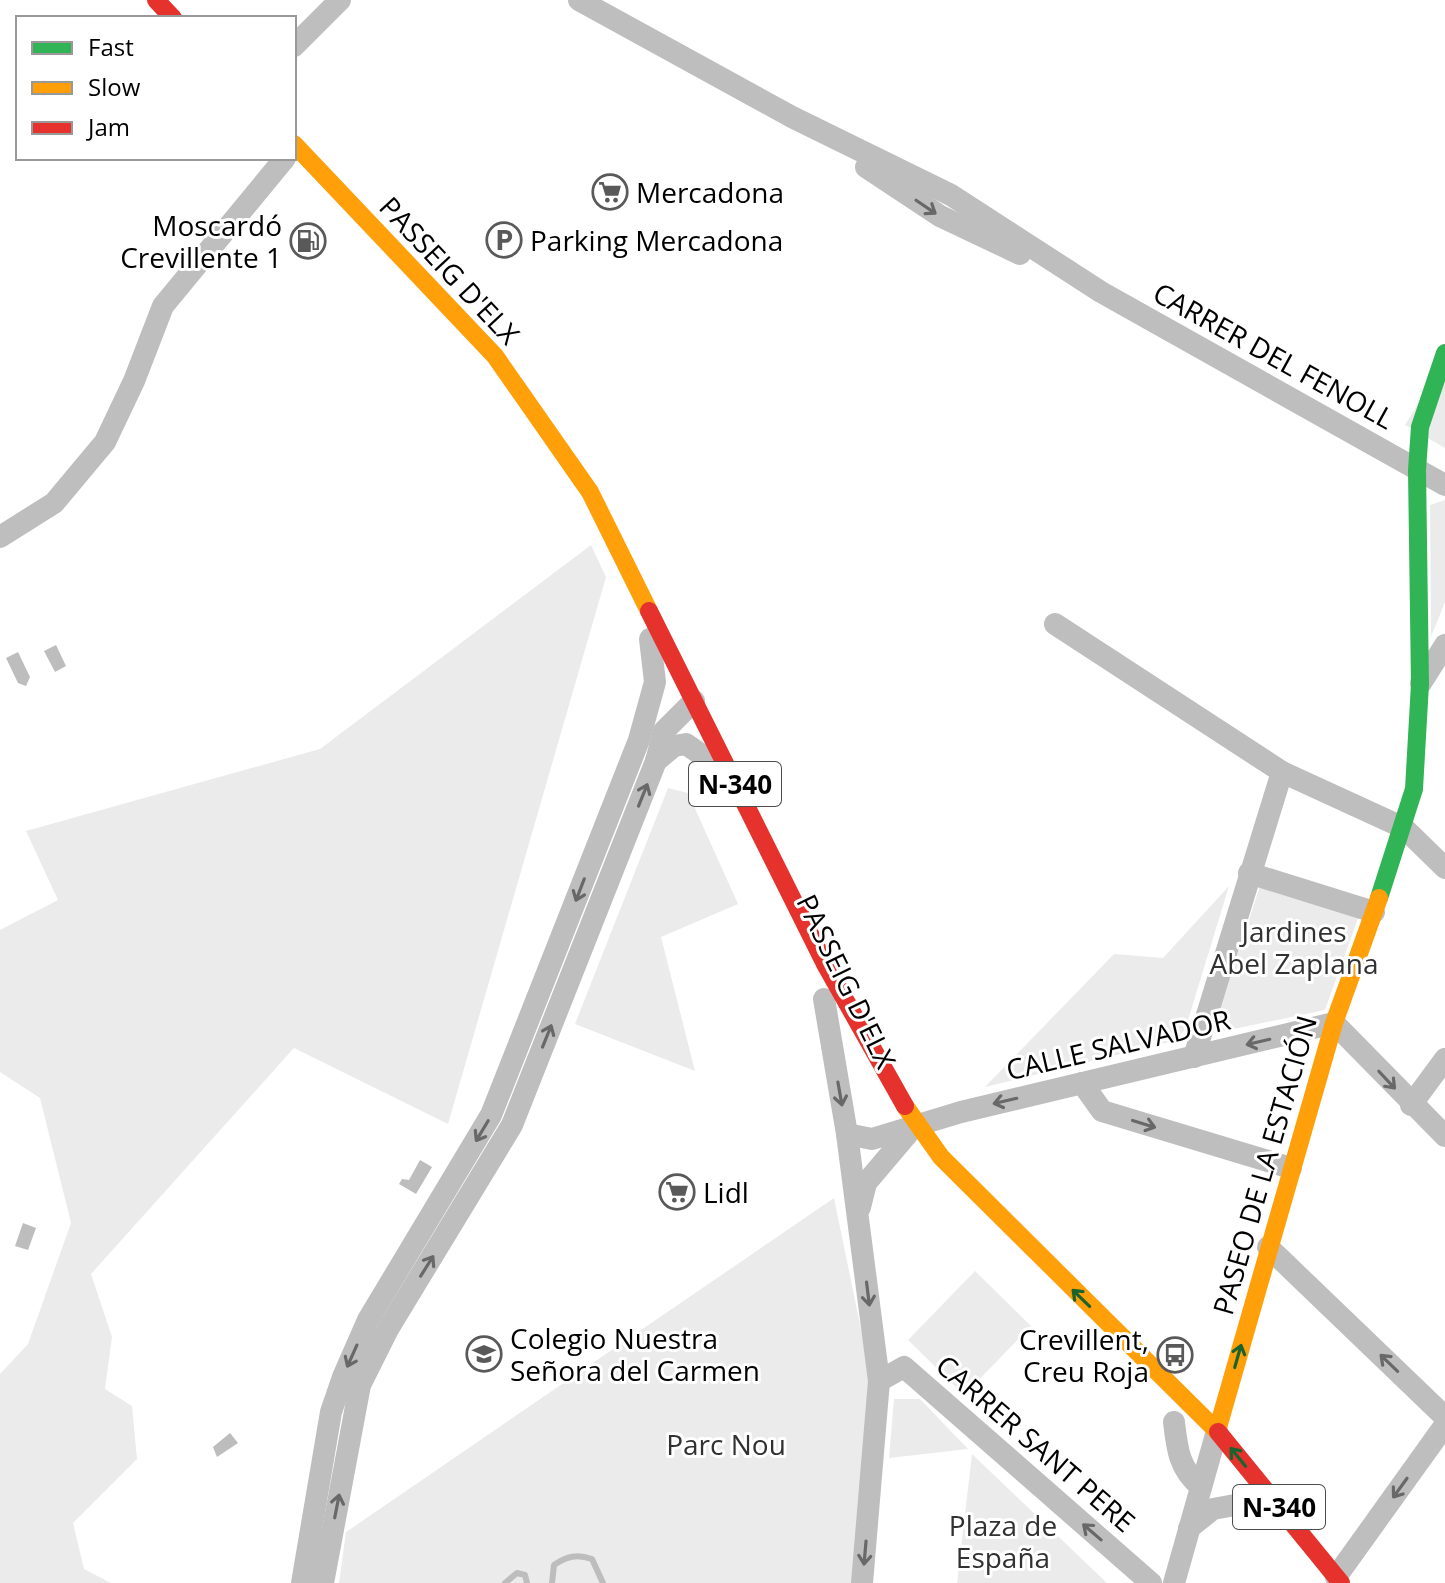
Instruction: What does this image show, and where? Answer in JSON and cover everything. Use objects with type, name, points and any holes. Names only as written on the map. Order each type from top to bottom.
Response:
[{"type":"main road","points":[[156,0],[171,16]]},
{"type":"main road","name":"PASSEIG D'ELX","points":[[296,153],[495,356],[590,492],[687,704],[709,760],[851,1055]]},
{"type":"main road","name":"PASEO DE LA ESTACIÓN","points":[[1217,1431],[1334,1023],[1404,828],[1414,789],[1420,684],[1417,470],[1420,427],[1445,353]]},
{"type":"main road","name":"PASSEIG D'ELX","points":[[556,442],[650,638],[900,1100],[964,1183],[1217,1431]]},
{"type":"main road","name":"N-340","points":[[1169,1416],[1250,1508]]},
{"type":"main road","name":"N-340","points":[[1217,1431],[1338,1580]]},
{"type":"street","points":[[296,44],[340,0]]},
{"type":"street","name":"CARRER DEL FENOLL","points":[[579,0],[792,117],[940,216],[1101,292],[1445,485]]},
{"type":"street","points":[[0,537],[54,503],[105,442],[134,381],[163,306],[283,160]]},
{"type":"street","points":[[1055,624],[1282,772],[1404,828],[1445,868]]},
{"type":"street","points":[[302,1583],[331,1412],[343,1377],[368,1320],[491,1115],[639,740],[655,682],[650,638]]},
{"type":"street","points":[[1420,684],[1445,645]]},
{"type":"street","points":[[639,740],[657,716],[687,704]]},
{"type":"street","points":[[323,1583],[360,1385],[388,1329],[512,1125],[656,761],[664,731],[687,704]]},
{"type":"street","points":[[656,761],[674,746],[686,744],[709,760]]},
{"type":"street","points":[[1194,1057],[1282,772]]},
{"type":"street","points":[[1249,873],[1374,912]]},
{"type":"street","points":[[824,999],[847,1134],[879,1381],[862,1583]]},
{"type":"street","points":[[1334,1023],[1411,1105],[1445,1136]]},
{"type":"street","name":"CALLE SALVADOR","points":[[917,1123],[1334,1023]]},
{"type":"street","points":[[1411,1105],[1445,1059]]},
{"type":"street","points":[[1082,1083],[1102,1111],[1291,1168]]},
{"type":"street","points":[[858,1217],[866,1183],[899,1138],[917,1123]]},
{"type":"street","points":[[847,1134],[872,1139],[899,1138]]},
{"type":"street","points":[[1268,1247],[1445,1417]]},
{"type":"street","name":"CARRER SANT PERE","points":[[879,1381],[904,1367],[1151,1583]]},
{"type":"street","points":[[1169,1416],[1178,1455],[1188,1477],[1201,1487]]},
{"type":"street","points":[[1338,1580],[1445,1425]]},
{"type":"street","points":[[1174,1583],[1217,1431]]},
{"type":"street","points":[[1188,1529],[1213,1509],[1250,1508]]},
{"type":"green space","points":[[1445,361],[1445,448],[1405,425]]},
{"type":"green space","points":[[1445,500],[1445,602],[1431,637],[1430,505]]},
{"type":"green space","points":[[591,545],[606,577],[448,1124],[294,1048],[91,1274],[112,1337],[105,1389],[132,1406],[137,1459],[73,1523],[84,1569],[111,1583],[0,1583],[0,1374],[28,1344],[71,1223],[40,1098],[0,1072],[0,930],[58,900],[26,831],[320,749]]},
{"type":"green space","points":[[668,788],[688,793],[738,904],[661,937],[695,1071],[575,1024]]},
{"type":"green space","name":"Jardines Abel Zaplana","points":[[1261,883],[1360,913],[1325,1010],[1224,1031],[1216,1020]]},
{"type":"green space","points":[[1229,886],[1185,1030],[1173,1041],[985,1087],[1114,954],[1163,958]]},
{"type":"green space","name":"Parc Nou","points":[[834,1198],[871,1378],[856,1583],[339,1583],[346,1532]]},
{"type":"green space","points":[[975,1271],[1031,1326],[964,1395],[908,1340]]},
{"type":"green space","points":[[894,1399],[920,1399],[968,1449],[889,1458]]},
{"type":"green space","name":"Plaza de España","points":[[972,1454],[1107,1583],[957,1583]]},
{"type":"shaded area","points":[[56,645],[66,666],[55,672],[44,651]]},
{"type":"shaded area","points":[[18,652],[30,677],[26,686],[18,683],[6,658]]},
{"type":"shaded area","points":[[420,1160],[432,1167],[416,1194],[399,1184],[402,1179],[409,1180]]},
{"type":"shaded area","points":[[23,1223],[36,1228],[28,1250],[15,1246]]},
{"type":"shaded area","points":[[230,1433],[238,1443],[217,1457],[213,1447]]},
{"type":"waterway","points":[[552,1583],[554,1565],[577,1556],[592,1559],[603,1583]]},
{"type":"waterway","points":[[505,1583],[517,1573],[525,1575],[527,1583]]},
{"type":"traffic: fast","points":[[1379,898],[1414,789],[1420,684],[1417,470],[1420,427],[1445,353]]},
{"type":"traffic: slow","points":[[296,146],[495,356],[590,492],[649,611]]},
{"type":"traffic: slow","points":[[1217,1431],[1334,1023],[1379,898]]},
{"type":"traffic: slow","points":[[905,1106],[941,1157],[1218,1432]]},
{"type":"traffic: jam","points":[[156,0],[171,16]]},
{"type":"traffic: jam","points":[[649,611],[825,964],[905,1106]]},
{"type":"traffic: jam","points":[[1218,1432],[1341,1583]]},
{"type":"place","name":"Mercadona","points":[[610,192]]},
{"type":"place","name":"Parking Mercadona","points":[[504,240]]},
{"type":"place","name":"Moscardó Crevillente 1","points":[[308,241]]},
{"type":"place","name":"Lidl","points":[[677,1192]]},
{"type":"place","name":"Colegio Nuestra Señora del Carmen","points":[[484,1354]]},
{"type":"place","name":"Crevillent, Creu Roja","points":[[1175,1355]]}]
